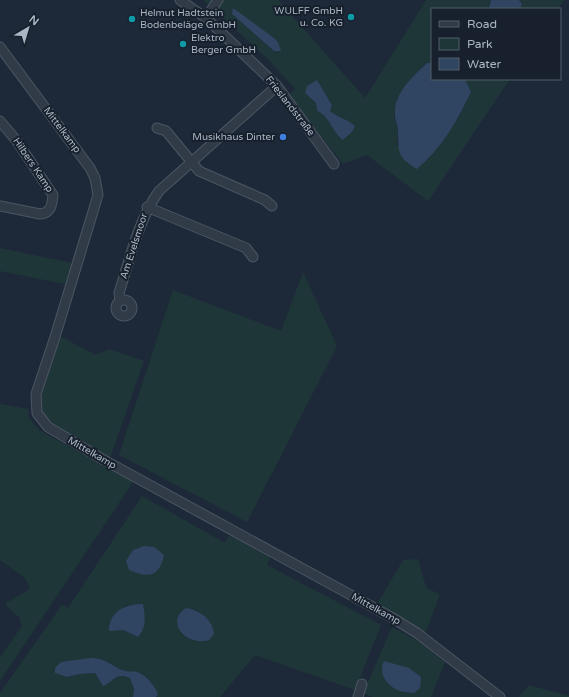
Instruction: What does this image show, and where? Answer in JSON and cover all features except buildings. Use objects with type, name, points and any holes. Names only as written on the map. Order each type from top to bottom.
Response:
[{"type":"street","name":"Frieslandstraße","points":[[180,0],[206,18],[276,86],[334,164]]},
{"type":"street","points":[[206,18],[218,0]]},
{"type":"street","name":"Mittelkamp","points":[[0,46],[90,168],[97,187],[98,195],[36,394],[37,412],[48,427],[104,460],[417,633],[500,697]]},
{"type":"street","name":"Am Evelsmoor","points":[[120,300],[119,293],[147,207],[159,191],[276,86]]},
{"type":"street","name":"Hilbers Kamp","points":[[0,121],[16,140],[53,195],[51,207],[44,214],[0,206]]},
{"type":"street","points":[[157,128],[166,131],[199,171],[265,200],[272,206]]},
{"type":"street","points":[[147,207],[246,248],[253,258]]},
{"type":"street","points":[[358,697],[362,684]]},
{"type":"green space","points":[[203,0],[278,0],[365,98],[426,0],[491,0],[489,8],[431,8],[431,63],[426,63],[397,99],[394,116],[398,131],[397,145],[427,160],[459,117],[471,92],[465,80],[509,80],[428,201],[367,155],[343,164],[289,95],[295,89],[269,60]],"holes":[[[232,14],[274,38],[274,51]],[[317,81],[332,104],[330,111],[355,126],[352,132],[343,140],[339,137],[325,116],[317,111],[316,103],[305,93]]]},
{"type":"green space","points":[[519,0],[564,0],[559,8],[520,8],[522,4]]},
{"type":"green space","points":[[0,248],[72,263],[65,284],[0,271]]},
{"type":"green space","points":[[303,272],[337,346],[247,522],[119,455],[173,290],[281,331]]},
{"type":"green space","points":[[60,336],[95,355],[109,349],[144,361],[110,458],[51,425],[41,413],[38,395]]},
{"type":"green space","points":[[0,404],[28,409],[29,418],[39,430],[133,482],[0,681],[0,657],[22,626],[19,617],[7,607],[6,603],[30,589],[25,578],[0,560]]},
{"type":"green space","points":[[142,496],[225,543],[229,535],[270,557],[267,565],[381,625],[355,690],[255,655],[220,697],[156,697],[158,694],[151,681],[145,676],[138,673],[121,670],[103,660],[90,658],[67,677],[95,673],[99,680],[107,684],[118,676],[123,675],[130,677],[134,689],[133,697],[0,697],[0,693],[62,605],[68,608]],"holes":[[[127,605],[137,637],[123,630],[123,608]],[[186,608],[198,611],[195,641],[185,636],[177,623],[178,619]]]},
{"type":"green space","points":[[418,559],[426,587],[440,595],[425,634],[377,604],[403,560]]},
{"type":"green space","points":[[392,627],[420,642],[445,662],[431,697],[373,697],[363,693]]},
{"type":"green space","points":[[529,685],[569,696],[569,697],[519,697]]},
{"type":"water","points":[[491,0],[519,0],[522,4],[520,8],[489,8]]},
{"type":"water","points":[[233,8],[274,38],[278,42],[281,51],[274,51],[232,14]]},
{"type":"water","points":[[427,63],[431,63],[431,80],[465,80],[471,92],[448,134],[434,152],[417,169],[405,161],[400,153],[398,144],[398,129],[395,118],[395,108],[400,93],[415,74]]},
{"type":"water","points":[[317,80],[332,105],[330,111],[355,126],[352,132],[343,140],[336,133],[325,116],[317,111],[316,103],[305,93],[307,86]]},
{"type":"water","points":[[144,546],[154,547],[164,555],[162,563],[156,572],[147,575],[129,570],[126,561],[133,550]]},
{"type":"water","points":[[143,604],[145,617],[144,625],[138,637],[123,630],[109,631],[112,618],[120,610],[131,605]]},
{"type":"water","points":[[186,608],[201,613],[211,624],[214,634],[209,640],[193,640],[186,637],[181,632],[177,620]]},
{"type":"water","points":[[90,658],[103,660],[124,671],[141,673],[150,681],[158,694],[156,697],[133,697],[134,689],[130,678],[125,676],[118,676],[103,686],[95,673],[67,677],[55,673],[55,668],[61,662]]},
{"type":"water","points":[[384,661],[409,668],[421,677],[420,688],[414,693],[399,691],[389,685],[383,674],[382,665]]},
{"type":"place","name":"WULFF GmbH u. Co. KG","points":[[351,17]]},
{"type":"place","name":"Helmut Hadtstein Bodenbeläge GmbH","points":[[132,19]]},
{"type":"place","name":"Elektro Berger GmbH","points":[[183,44]]},
{"type":"place","name":"Musikhaus Dinter","points":[[283,137]]}]
